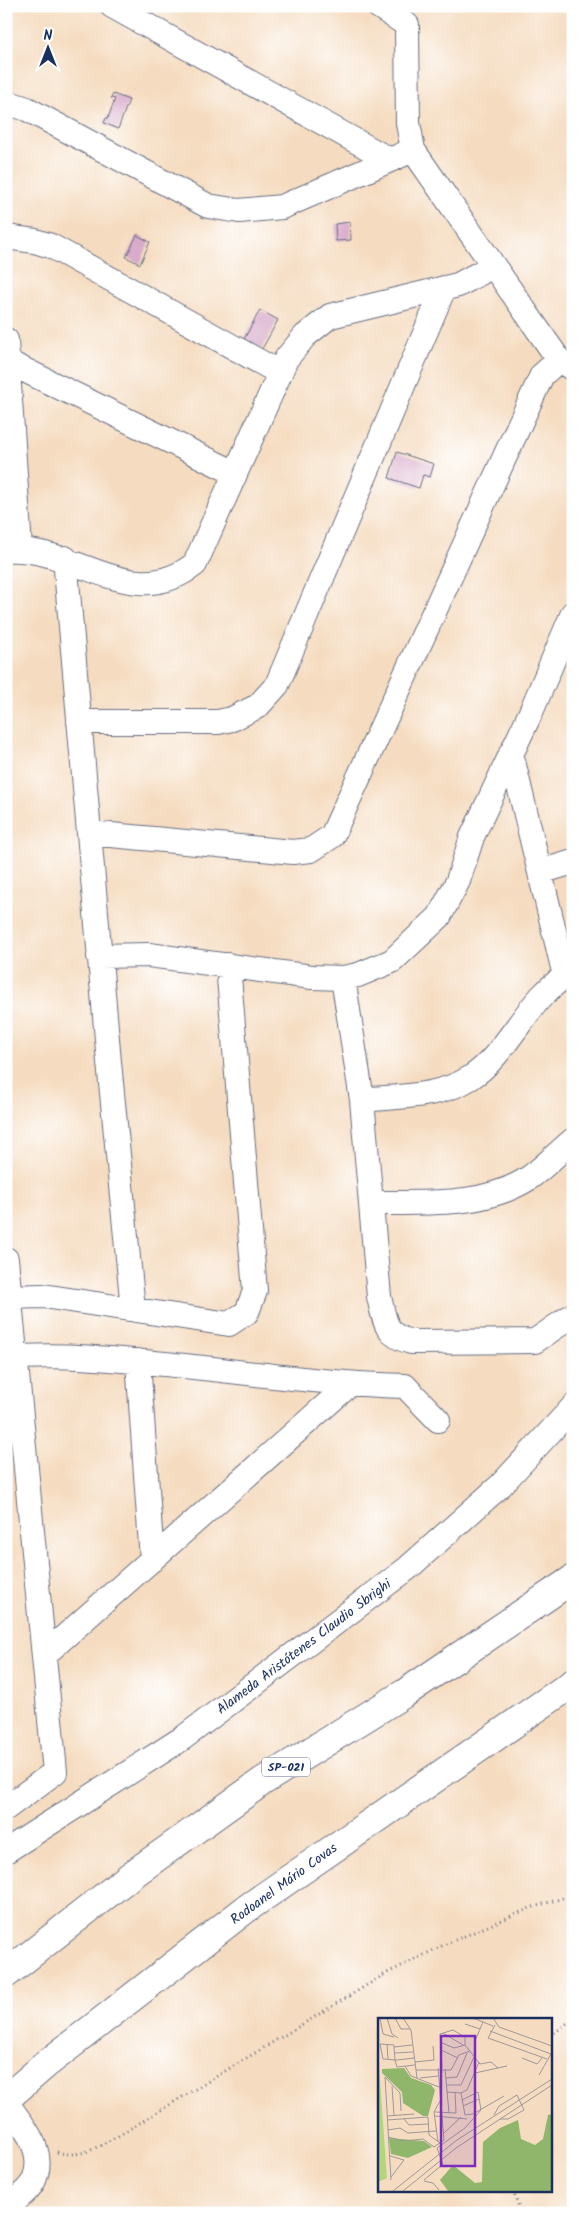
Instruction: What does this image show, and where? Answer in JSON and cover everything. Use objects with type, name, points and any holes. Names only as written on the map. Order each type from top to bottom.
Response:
[{"type":"highway","name":"SP-021","points":[[8,1972],[129,1877],[263,1781],[405,1693],[573,1579]]},
{"type":"highway","name":"Rodoanel Mário Covas","points":[[6,2101],[45,2065],[246,1909],[469,1753],[573,1683]]},
{"type":"street","points":[[112,6],[390,160]]},
{"type":"street","points":[[89,833],[293,852],[311,850],[332,836],[542,375],[566,364],[493,266],[413,150],[408,123],[407,25],[378,6]]},
{"type":"street","points":[[6,102],[27,108],[208,206],[224,210],[255,211],[282,206],[413,150]]},
{"type":"street","points":[[6,237],[35,241],[51,246],[280,373]]},
{"type":"street","points":[[235,473],[7,351],[13,550],[65,558],[127,582],[152,583],[176,577],[195,564],[286,359],[305,336],[330,316],[458,285],[493,266]]},
{"type":"street","points":[[79,722],[218,722],[246,714],[269,697],[277,685],[444,288]]},
{"type":"street","points":[[65,558],[99,956],[133,1309]]},
{"type":"street","points":[[99,956],[149,955],[312,977],[343,978],[367,972],[392,961],[439,917],[458,881],[472,837],[570,624]]},
{"type":"street","points":[[362,1100],[437,1092],[469,1079],[483,1068],[544,993],[569,974],[540,872],[511,754]]},
{"type":"street","points":[[540,872],[573,862]]},
{"type":"street","points":[[8,1297],[43,1296],[229,1324],[247,1312],[255,1291],[228,965]]},
{"type":"street","points":[[343,978],[362,1100],[379,1297],[386,1326],[396,1336],[411,1342],[535,1341],[573,1315]]},
{"type":"street","points":[[371,1204],[464,1202],[496,1194],[527,1179],[573,1140]]},
{"type":"street","points":[[6,1259],[11,1358],[55,1772],[6,1808]]},
{"type":"street","points":[[11,1358],[43,1355],[138,1361],[350,1384],[405,1386],[438,1420]]},
{"type":"street","points":[[138,1361],[152,1560]]},
{"type":"street","points":[[44,1655],[350,1384]]},
{"type":"street","name":"Alameda Aristótenes Claudio Sbrighi","points":[[6,1851],[183,1738],[408,1568],[501,1485],[573,1407]]},
{"type":"street","points":[[6,2101],[34,2140],[37,2158],[34,2180],[6,2208]]},
{"type":"path","points":[[34,2140],[54,2151],[73,2155],[83,2154],[118,2136],[387,1973],[446,1944],[522,1912],[573,1895]]},
{"type":"path","points":[[552,2035],[573,2019]]},
{"type":"path","points":[[514,2192],[521,2213]]},
{"type":"building","points":[[113,94],[129,100],[118,129],[104,123],[106,118],[108,118],[115,99],[111,98]]},
{"type":"building","points":[[350,222],[351,240],[336,241],[335,224]]},
{"type":"building","points":[[137,235],[150,242],[140,264],[126,257]]},
{"type":"building","points":[[260,310],[278,320],[262,349],[244,339]]},
{"type":"building","points":[[397,452],[434,464],[430,477],[423,475],[419,488],[389,478]]}]
